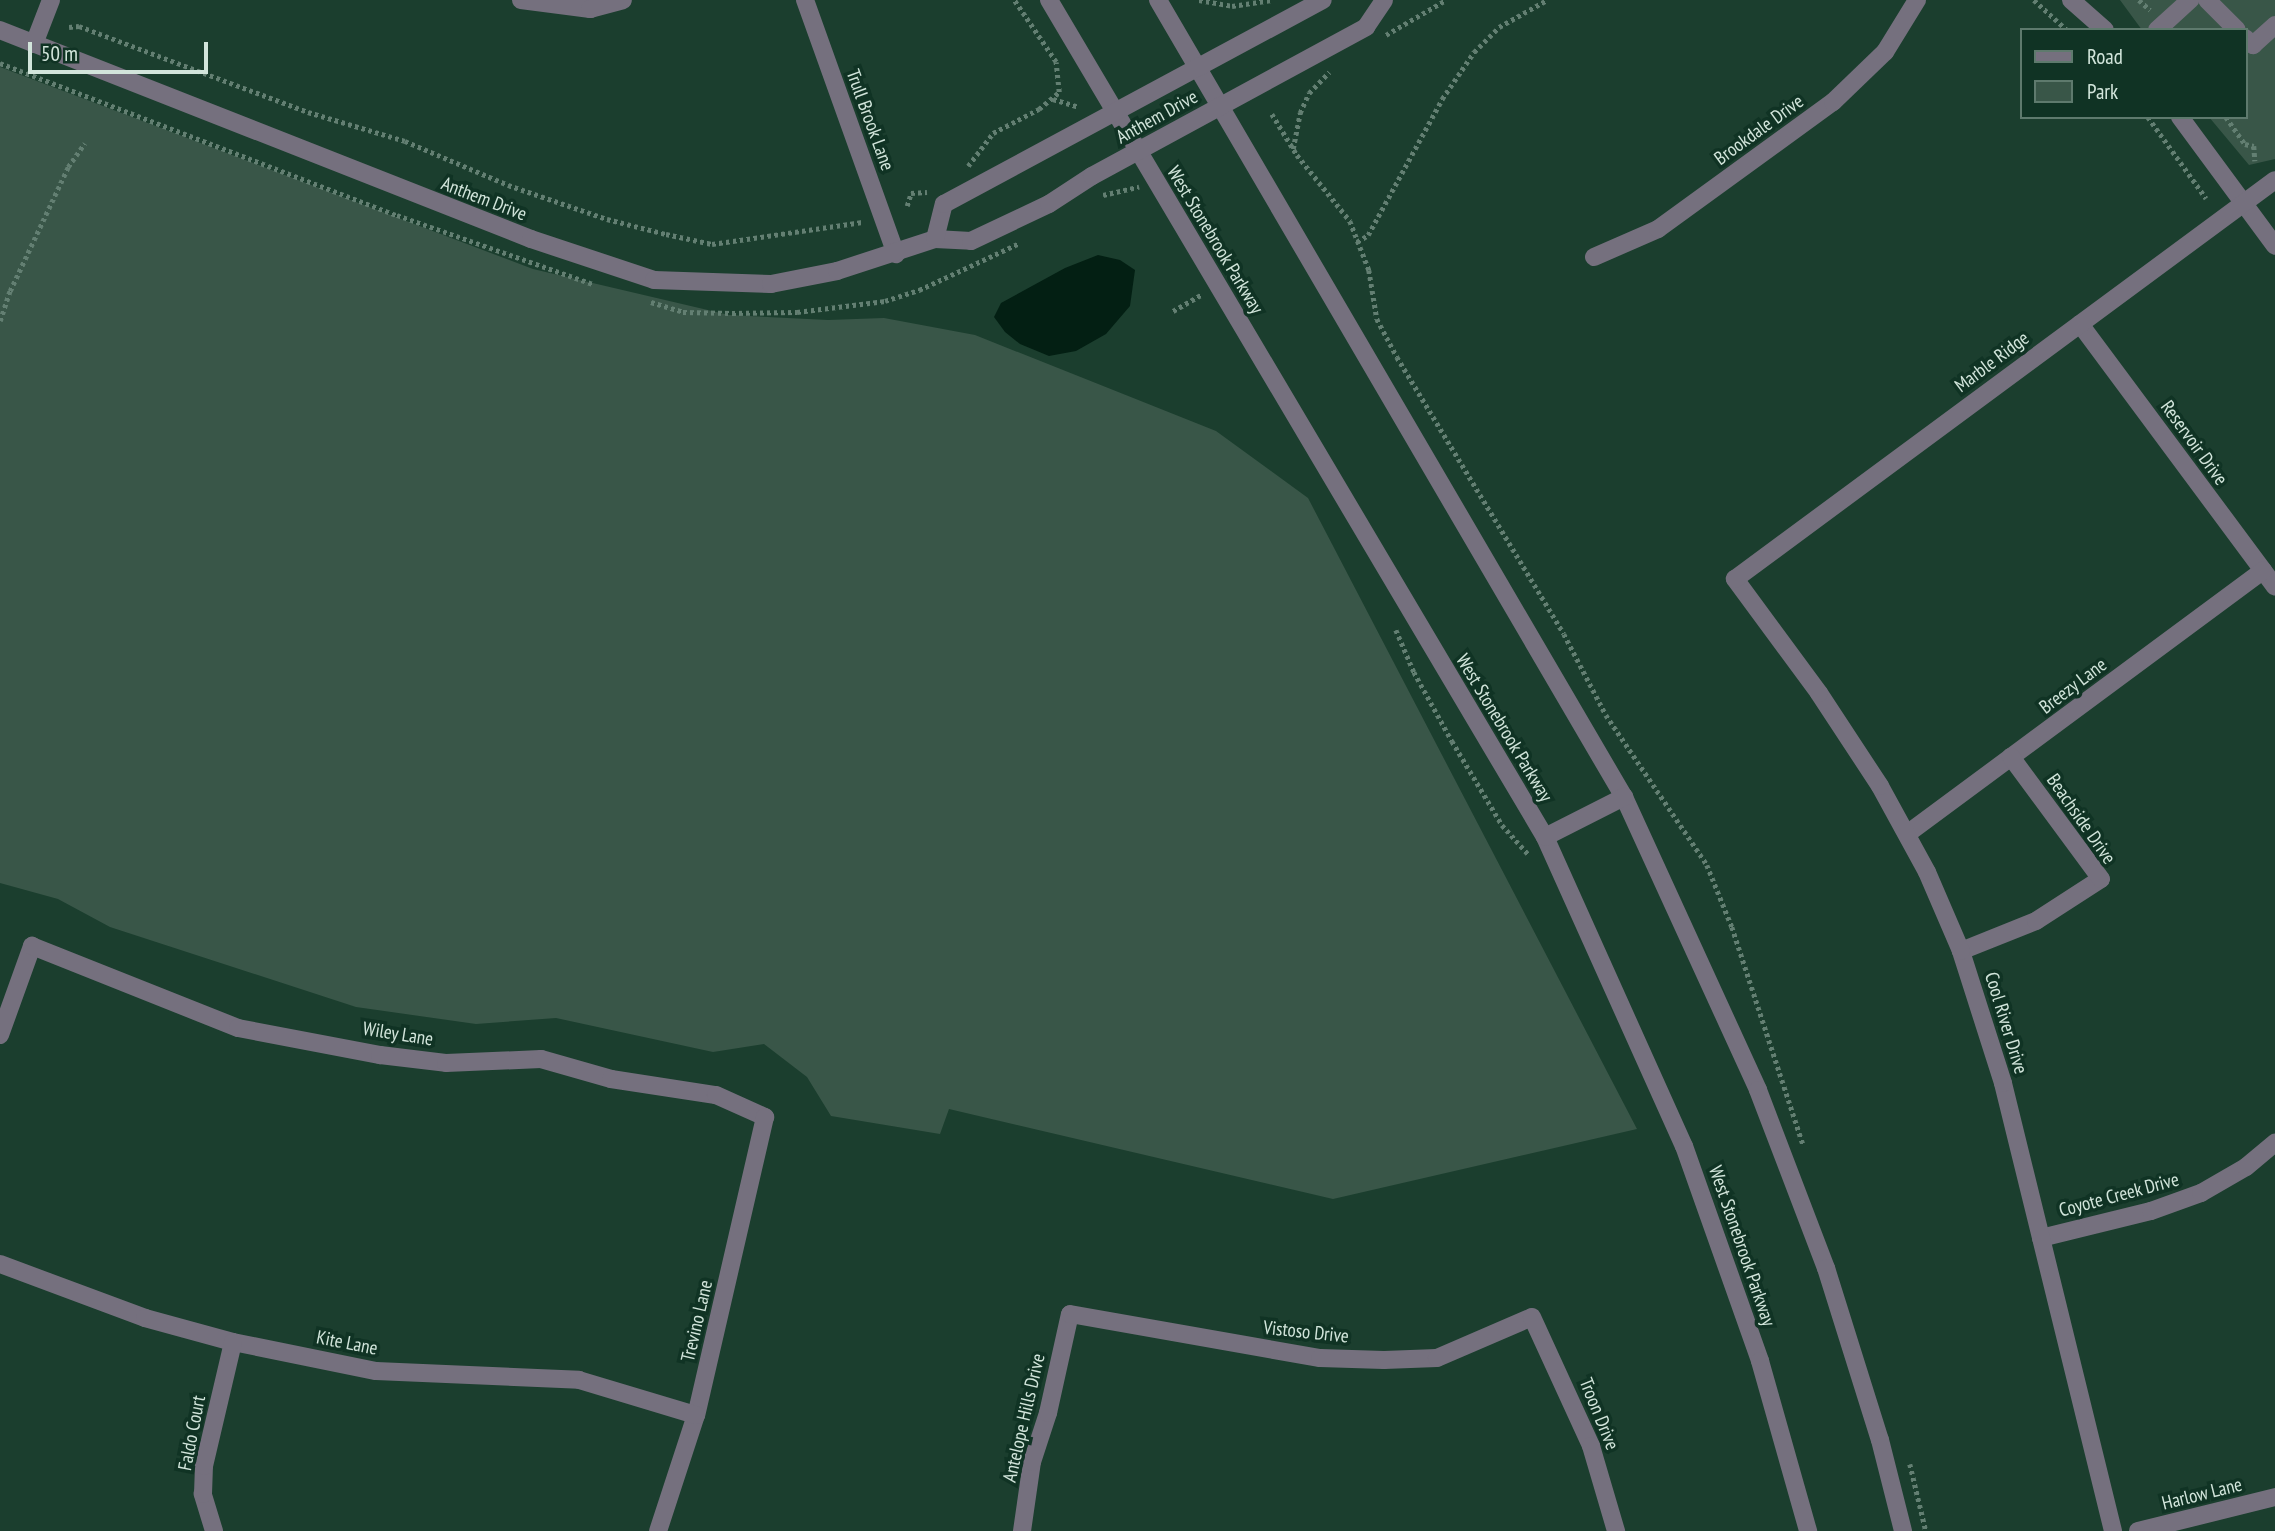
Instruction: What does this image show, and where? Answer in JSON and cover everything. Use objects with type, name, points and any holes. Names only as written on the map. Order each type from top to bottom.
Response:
[{"type":"street","points":[[34,44],[51,0]]},
{"type":"street","points":[[521,0],[590,9],[623,0]]},
{"type":"street","name":"Trull Brook Lane","points":[[805,0],[895,254]]},
{"type":"street","name":"West Stonebrook Parkway","points":[[1049,0],[1545,837],[1684,1146],[1760,1361],[1808,1531]]},
{"type":"street","points":[[1158,0],[1624,797],[1758,1090],[1826,1268],[1880,1440],[1903,1531]]},
{"type":"street","name":"Anthem Drive","points":[[935,239],[944,204],[1323,0]]},
{"type":"street","name":"Anthem Drive","points":[[0,30],[531,239],[654,280],[771,284],[837,271],[935,239],[971,241],[1049,204],[1137,151],[1366,27],[1384,0]]},
{"type":"street","name":"Brookdale Drive","points":[[1594,257],[1658,229],[1833,103],[1885,52],[1917,0]]},
{"type":"street","points":[[2071,0],[2103,28]]},
{"type":"street","points":[[2159,28],[2190,0]]},
{"type":"street","points":[[2207,0],[2235,28]]},
{"type":"street","points":[[2247,40],[2253,45],[2275,25]]},
{"type":"street","points":[[2181,119],[2275,246]]},
{"type":"street","name":"Marble Ridge","points":[[1735,579],[2275,180]]},
{"type":"street","name":"Reservoir Drive","points":[[2080,324],[2275,587]]},
{"type":"street","name":"Breezy Lane","points":[[1908,834],[2263,571]]},
{"type":"street","name":"Cool River Drive","points":[[1735,579],[1851,738],[1908,834],[1961,951],[1991,1039],[2113,1531]]},
{"type":"street","name":"Beachside Drive","points":[[1961,951],[2036,921],[2101,879],[2011,757]]},
{"type":"street","points":[[1545,837],[1624,797]]},
{"type":"street","name":"Wiley Lane","points":[[0,1035],[32,946],[238,1028],[380,1055],[446,1063],[541,1059],[611,1079],[716,1095],[765,1117]]},
{"type":"street","name":"Trevino Lane","points":[[658,1531],[696,1415],[765,1117]]},
{"type":"street","name":"Coyote Creek Drive","points":[[2041,1238],[2151,1211],[2201,1194],[2246,1167],[2275,1143]]},
{"type":"street","name":"Kite Lane","points":[[0,1264],[145,1318],[233,1342],[376,1371],[579,1380],[696,1415]]},
{"type":"street","name":"Vistoso Drive","points":[[1070,1314],[1307,1356],[1384,1360],[1437,1358],[1532,1317]]},
{"type":"street","name":"Antelope Hills Drive","points":[[1022,1531],[1032,1462],[1048,1413],[1070,1314]]},
{"type":"street","name":"Troon Drive","points":[[1532,1317],[1591,1446],[1616,1531]]},
{"type":"street","name":"Faldo Court","points":[[214,1531],[203,1494],[204,1466],[233,1342]]},
{"type":"street","name":"Harlow Lane","points":[[2138,1531],[2275,1497]]},
{"type":"path","points":[[966,169],[993,133],[1053,99],[1059,92],[1056,62],[1014,0]]},
{"type":"path","points":[[1199,0],[1232,6],[1272,0]]},
{"type":"path","points":[[1375,41],[1446,0]]},
{"type":"path","points":[[1357,242],[1368,235],[1375,224],[1442,99],[1474,52],[1499,26],[1547,0]]},
{"type":"path","points":[[2034,0],[2065,28]]},
{"type":"path","points":[[69,27],[79,26],[308,111],[405,141],[508,185],[607,219],[666,234],[712,244],[862,222]]},
{"type":"path","points":[[0,63],[529,264],[606,288]]},
{"type":"path","points":[[1293,149],[1300,113],[1309,93],[1333,68]]},
{"type":"path","points":[[1053,99],[1079,107]]},
{"type":"path","points":[[2149,119],[2206,198]]},
{"type":"path","points":[[2227,119],[2245,144],[2254,146],[2255,161]]},
{"type":"path","points":[[0,321],[10,291],[68,167],[85,143]]},
{"type":"path","points":[[1094,197],[1139,187],[1146,199]]},
{"type":"path","points":[[907,206],[911,193],[937,192]]},
{"type":"path","points":[[644,300],[683,312],[732,313],[797,312],[885,301],[919,290],[1009,250],[1031,236]]},
{"type":"path","points":[[1195,282],[1209,306]]},
{"type":"path","points":[[1173,311],[1202,294]]},
{"type":"path","points":[[1394,626],[1414,672],[1452,741],[1502,825],[1529,855]]},
{"type":"green space","points":[[2120,0],[2275,0],[2275,159],[2249,165],[2211,119],[2247,119],[2247,28],[2141,28]]},
{"type":"green space","points":[[0,67],[533,269],[729,315],[828,320],[884,318],[975,335],[1216,431],[1308,498],[1637,1129],[1333,1199],[949,1109],[940,1134],[831,1116],[807,1077],[764,1044],[713,1052],[556,1018],[476,1024],[356,1007],[110,927],[58,899],[0,883]]},
{"type":"shaded area","points":[[1098,255],[1120,260],[1135,270],[1130,306],[1106,334],[1076,351],[1049,356],[1020,344],[1005,332],[994,317],[1001,303],[1065,268]]}]
